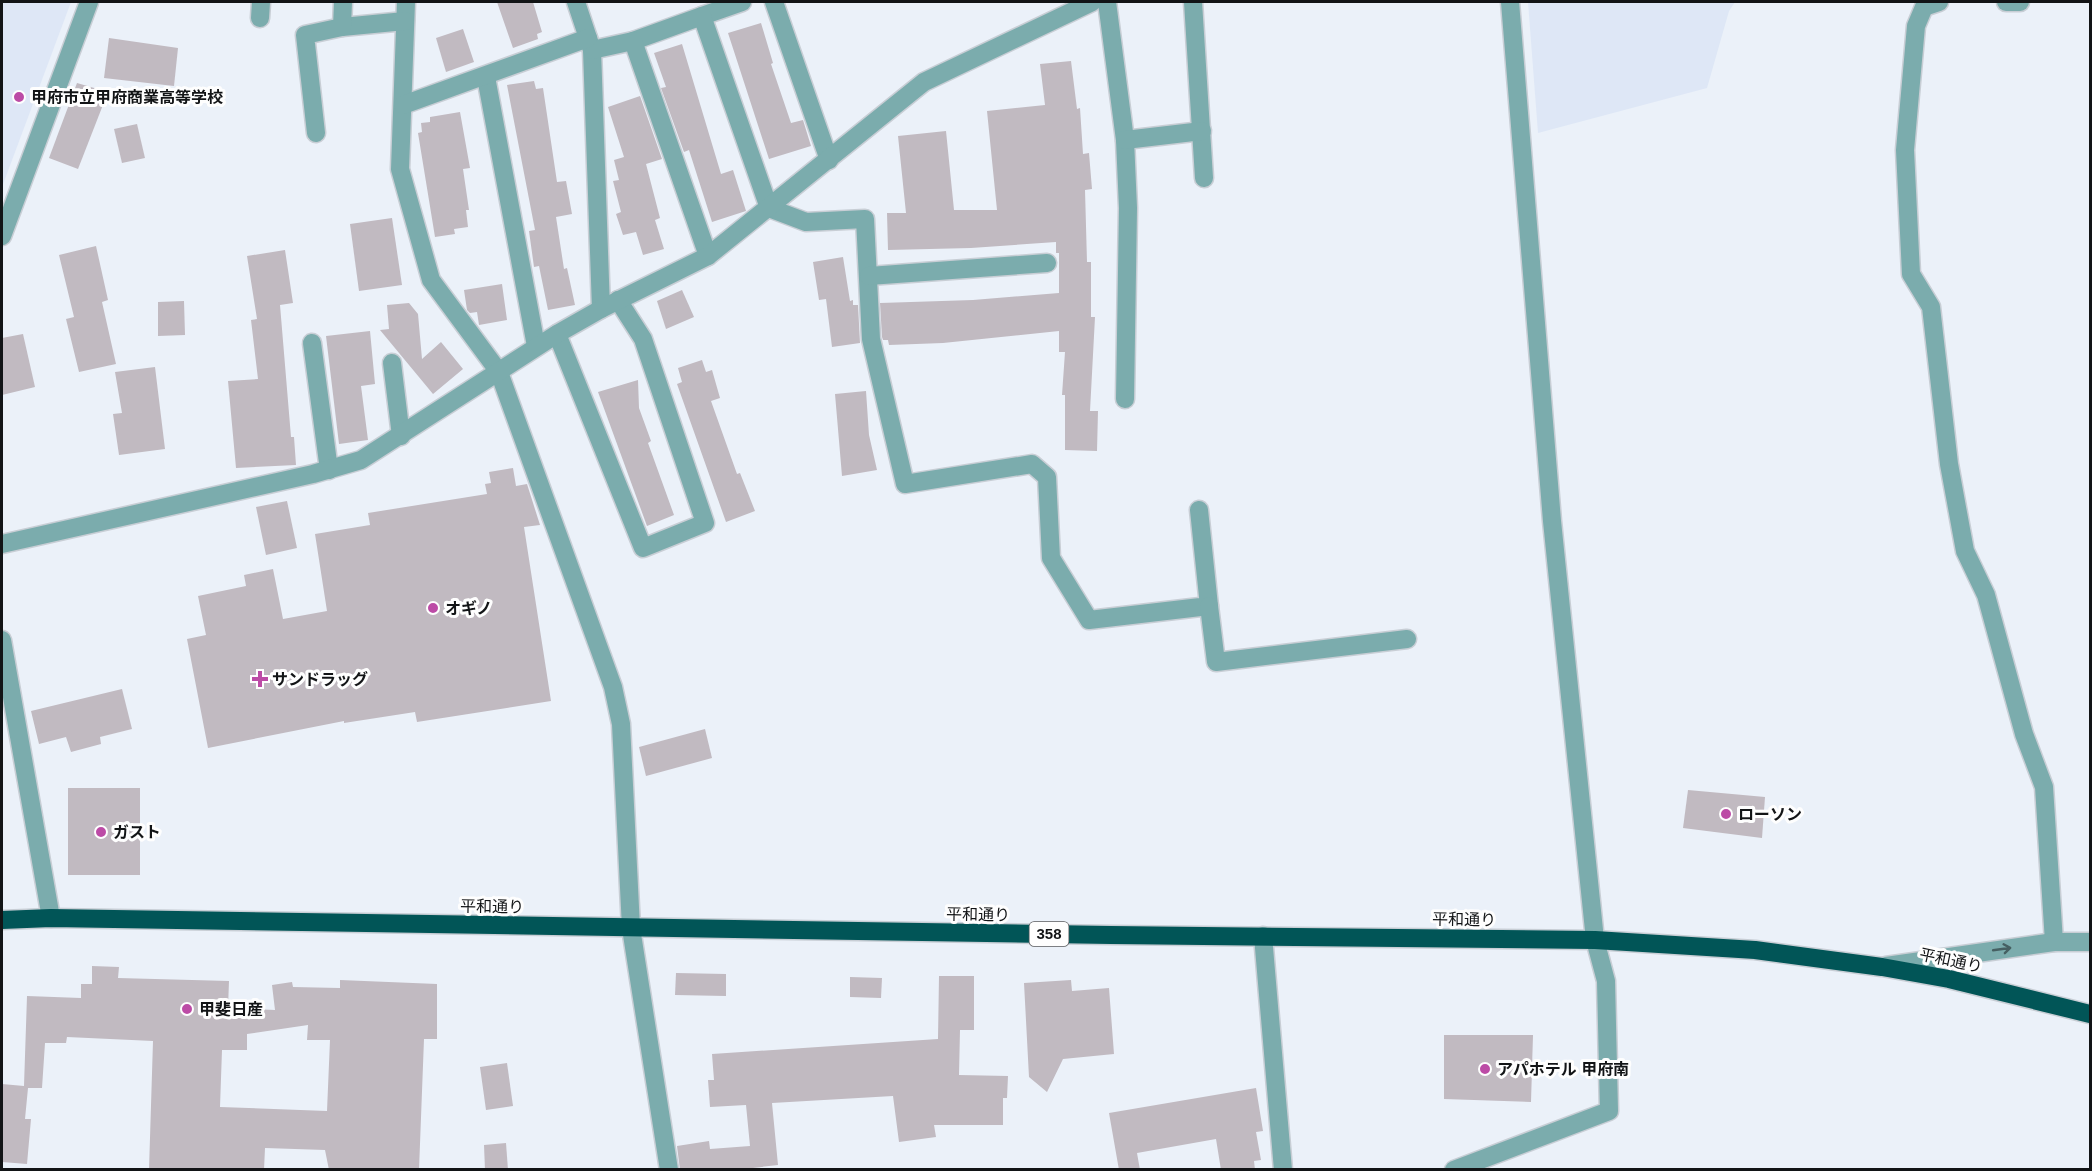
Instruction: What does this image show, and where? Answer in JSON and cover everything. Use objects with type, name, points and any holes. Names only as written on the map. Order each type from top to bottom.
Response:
[{"type":"highway","name":"平和通り","points":[[2,920],[51,918],[1595,940],[1755,950],[1882,966],[1949,979],[2091,1014]]},
{"type":"street","points":[[2,236],[89,2]]},
{"type":"street","points":[[342,27],[343,2]]},
{"type":"street","points":[[406,2],[400,169],[431,280],[498,372],[613,687],[621,724],[631,928],[669,1170]]},
{"type":"street","points":[[576,2],[590,44],[601,309]]},
{"type":"street","points":[[403,105],[590,44],[633,41],[742,2]]},
{"type":"street","points":[[774,2],[829,160]]},
{"type":"street","points":[[2,544],[329,470],[361,460],[536,346],[618,300],[708,256],[924,82],[1092,2]]},
{"type":"street","points":[[1107,2],[1125,140],[1128,207],[1125,399]]},
{"type":"street","points":[[1193,2],[1204,178]]},
{"type":"street","points":[[1454,1170],[1609,1111],[1606,981],[1595,940],[1552,521],[1510,2]]},
{"type":"street","points":[[1939,2],[1924,7],[1916,26],[1905,150],[1911,274],[1932,307],[1949,464],[1965,551],[1986,596],[2024,734],[2044,787],[2054,942]]},
{"type":"street","points":[[2006,2],[2020,2]]},
{"type":"street","points":[[702,16],[769,208]]},
{"type":"street","points":[[316,133],[306,35],[342,27],[405,21]]},
{"type":"street","points":[[633,41],[708,256]]},
{"type":"street","points":[[486,77],[536,346]]},
{"type":"street","points":[[1125,140],[1202,131]]},
{"type":"street","points":[[769,208],[806,222],[865,219],[871,339],[905,484],[1032,464],[1047,477],[1051,558],[1089,620],[1209,606]]},
{"type":"street","points":[[869,276],[1047,264]]},
{"type":"street","points":[[557,334],[643,548],[705,523],[643,339],[618,300]]},
{"type":"street","points":[[312,343],[329,470]]},
{"type":"street","points":[[392,363],[401,436]]},
{"type":"street","points":[[1199,510],[1216,662],[1407,639]]},
{"type":"street","points":[[2,640],[4,669],[51,918]]},
{"type":"street","points":[[1263,936],[1283,1170]]},
{"type":"street","points":[[1882,966],[2054,942],[2091,942]]},
{"type":"shaded area","name":"甲府市立甲府商業高等学校","points":[[2,2],[71,2],[2,187]]},
{"type":"shaded area","points":[[1528,2],[1735,2],[1729,11],[1707,88],[1538,133]]},
{"type":"building","points":[[497,2],[533,2],[542,32],[537,34],[538,39],[513,48]]},
{"type":"building","points":[[761,23],[773,63],[771,64],[791,123],[803,120],[811,146],[769,159],[728,33]]},
{"type":"building","points":[[463,29],[474,62],[446,72],[436,38]]},
{"type":"building","points":[[109,38],[178,48],[174,86],[104,78]]},
{"type":"building","points":[[682,44],[721,174],[733,170],[746,211],[712,222],[689,150],[684,152],[661,88],[666,87],[654,53]]},
{"type":"building","points":[[1071,61],[1077,109],[1080,108],[1083,154],[1089,153],[1092,189],[1085,190],[1087,262],[1091,262],[1091,317],[1095,317],[1090,411],[1098,411],[1097,451],[1065,450],[1065,395],[1062,395],[1065,352],[1059,352],[1059,331],[943,343],[889,345],[888,340],[883,340],[882,337],[880,303],[973,300],[1059,293],[1059,253],[1056,253],[1056,242],[971,248],[888,250],[887,213],[906,213],[898,136],[946,131],[954,210],[997,210],[987,111],[1045,105],[1040,64]]},
{"type":"building","points":[[534,81],[536,89],[543,88],[557,182],[566,181],[572,214],[556,217],[564,269],[567,268],[575,305],[548,310],[539,266],[534,267],[529,231],[535,230],[507,85]]},
{"type":"building","points":[[77,83],[108,92],[78,169],[49,158]]},
{"type":"building","points":[[640,96],[662,159],[646,164],[660,218],[655,220],[664,249],[643,255],[636,232],[623,235],[616,214],[621,212],[613,181],[619,180],[614,160],[624,157],[608,107]]},
{"type":"building","points":[[460,112],[470,168],[463,169],[469,210],[466,210],[468,227],[454,229],[455,234],[435,237],[418,133],[422,132],[421,123],[430,122],[430,117]]},
{"type":"building","points":[[137,124],[145,158],[122,163],[114,129]]},
{"type":"building","points":[[392,218],[402,285],[359,291],[350,224]]},
{"type":"building","points":[[96,246],[108,300],[102,302],[116,364],[79,372],[66,319],[74,317],[59,255]]},
{"type":"building","points":[[285,250],[293,303],[280,305],[291,437],[294,437],[296,465],[236,468],[228,381],[258,379],[251,320],[257,319],[247,256]]},
{"type":"building","points":[[843,257],[850,301],[853,300],[853,305],[858,305],[860,343],[832,347],[826,299],[819,300],[813,262]]},
{"type":"building","points":[[502,284],[507,320],[479,325],[477,312],[470,313],[467,310],[464,290]]},
{"type":"building","points":[[682,290],[694,317],[666,329],[657,301]]},
{"type":"building","points":[[184,301],[185,335],[158,336],[158,302]]},
{"type":"building","points":[[409,303],[418,314],[422,359],[441,342],[463,369],[433,394],[380,330],[389,329],[387,305]]},
{"type":"building","points":[[370,331],[375,384],[361,386],[368,440],[339,444],[326,336]]},
{"type":"building","points":[[23,334],[35,387],[2,395],[2,338]]},
{"type":"building","points":[[702,360],[706,372],[712,370],[720,398],[711,401],[737,474],[740,473],[755,511],[726,522],[677,384],[682,382],[678,368]]},
{"type":"building","points":[[155,367],[165,449],[119,455],[113,414],[122,413],[115,372]]},
{"type":"building","points":[[638,380],[639,408],[651,441],[648,443],[674,515],[647,526],[598,392]]},
{"type":"building","points":[[866,391],[869,435],[877,470],[842,476],[835,394]]},
{"type":"building","points":[[513,468],[516,486],[527,484],[540,525],[524,527],[551,701],[417,722],[415,712],[344,723],[344,721],[208,748],[187,639],[206,635],[198,596],[246,586],[244,575],[273,569],[283,619],[327,611],[315,534],[370,525],[368,513],[487,494],[485,484],[491,483],[489,472]]},
{"type":"building","points":[[287,501],[297,548],[266,555],[256,507]]},
{"type":"building","points":[[122,689],[132,729],[100,737],[101,744],[71,752],[66,737],[39,744],[31,711]]},
{"type":"building","points":[[705,729],[712,758],[646,776],[639,747]]},
{"type":"building","points":[[68,788],[140,788],[140,875],[68,875]]},
{"type":"building","points":[[1688,790],[1765,797],[1762,838],[1683,828]]},
{"type":"building","points":[[92,966],[119,967],[118,978],[229,981],[228,1008],[275,1010],[272,985],[292,982],[293,987],[340,988],[340,980],[437,984],[437,1039],[424,1039],[419,1170],[329,1170],[325,1150],[265,1148],[264,1170],[149,1170],[153,1041],[67,1037],[66,1043],[45,1043],[42,1088],[28,1088],[25,1119],[31,1119],[27,1164],[2,1162],[2,1084],[24,1086],[27,996],[81,998],[81,984],[92,984]],"holes":[[[308,1025],[307,1040],[330,1040],[327,1111],[220,1107],[222,1050],[247,1050],[247,1034]]]},
{"type":"building","points":[[676,973],[726,974],[726,996],[675,995]]},
{"type":"building","points":[[939,976],[974,976],[974,1030],[960,1030],[959,1075],[1008,1076],[1007,1098],[1003,1098],[1003,1125],[934,1125],[936,1137],[899,1142],[893,1096],[772,1103],[778,1165],[735,1170],[680,1170],[677,1146],[709,1141],[710,1149],[750,1146],[746,1105],[710,1107],[708,1080],[714,1080],[712,1054],[938,1039]]},
{"type":"building","points":[[850,977],[882,978],[881,998],[850,997]]},
{"type":"building","points":[[1071,980],[1072,991],[1109,988],[1114,1054],[1063,1059],[1047,1092],[1029,1077],[1024,983]]},
{"type":"building","points":[[1444,1035],[1533,1035],[1531,1102],[1444,1099]]},
{"type":"building","points":[[507,1063],[513,1106],[486,1110],[480,1067]]},
{"type":"building","points":[[1256,1088],[1263,1131],[1256,1132],[1261,1160],[1254,1161],[1255,1170],[1221,1170],[1216,1139],[1137,1153],[1140,1170],[1119,1170],[1109,1113]]},
{"type":"building","points":[[506,1143],[508,1170],[485,1170],[484,1145]]},
{"type":"place","name":"甲府市立甲府商業高等学校","points":[[19,97]]},
{"type":"place","name":"オギノ","points":[[433,608]]},
{"type":"place","name":"サンドラッグ","points":[[260,679]]},
{"type":"place","name":"ローソン","points":[[1726,814]]},
{"type":"place","name":"ガスト","points":[[101,832]]},
{"type":"place","name":"甲斐日産","points":[[187,1009]]},
{"type":"place","name":"アパホテル 甲府南","points":[[1485,1069]]}]
